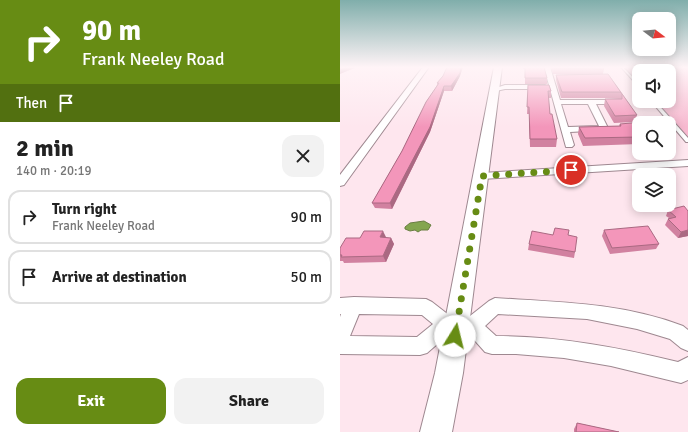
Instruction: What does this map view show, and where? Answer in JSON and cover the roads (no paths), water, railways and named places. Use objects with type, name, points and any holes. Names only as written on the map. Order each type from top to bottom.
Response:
[{"type":"main road","points":[[436,432],[459,324],[482,176],[498,89]]},
{"type":"street","points":[[340,183],[411,87]]},
{"type":"street","points":[[498,89],[553,89],[569,145]]},
{"type":"street","points":[[557,102],[616,102]]},
{"type":"street","points":[[591,102],[604,128]]},
{"type":"street","points":[[565,130],[616,127]]},
{"type":"street","points":[[482,176],[688,162]]},
{"type":"street","points":[[340,338],[347,306],[426,307],[481,335],[492,345],[522,344],[590,352],[681,373],[688,367]]},
{"type":"street","points":[[340,345],[420,346],[495,306],[580,310],[637,321],[676,332],[688,342]]},
{"type":"lane","points":[[659,108],[688,141]]}]
